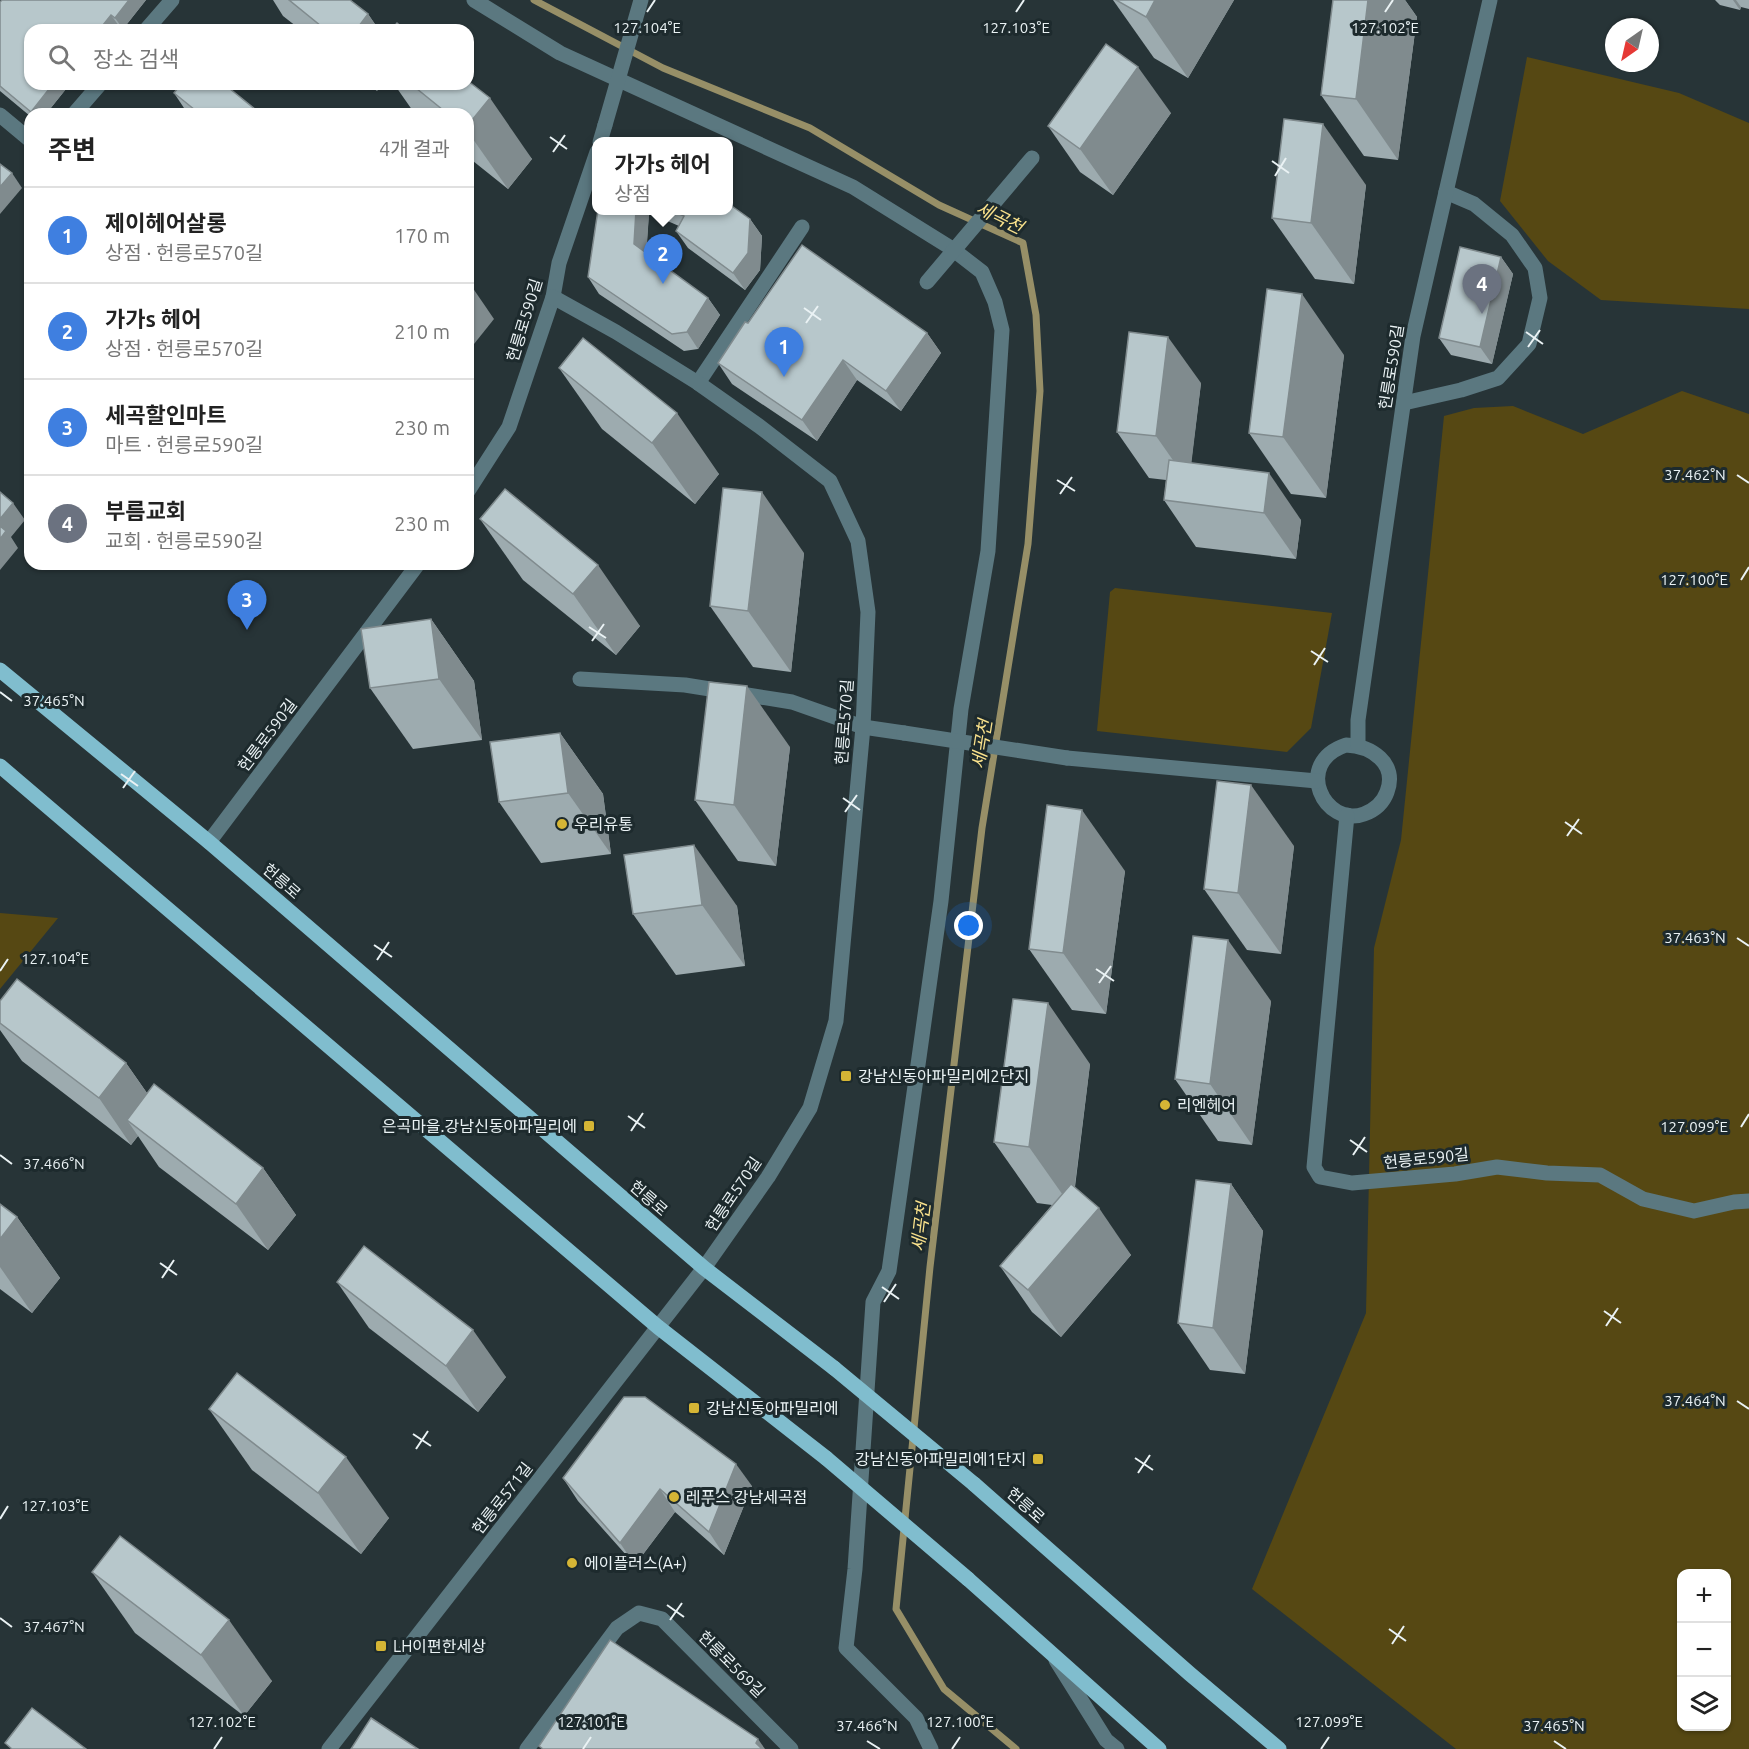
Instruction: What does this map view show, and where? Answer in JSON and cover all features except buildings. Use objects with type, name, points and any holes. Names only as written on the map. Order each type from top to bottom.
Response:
[{"type":"main road","name":"헌릉로","points":[[0,670],[209,842],[704,1268],[834,1368],[974,1484],[1279,1749]]},
{"type":"main road","points":[[0,765],[658,1327],[826,1458],[968,1579],[1054,1658],[1160,1749]]},
{"type":"street","points":[[152,24],[172,0]]},
{"type":"street","points":[[474,0],[560,54],[853,187],[951,248],[982,272],[995,302],[1002,330],[988,551],[961,709],[941,901],[889,1271],[873,1302],[855,1569],[846,1648],[916,1718],[931,1749]]},
{"type":"street","points":[[601,137],[641,0]]},
{"type":"street","name":"헌릉로590길","points":[[1358,746],[1358,720],[1413,336],[1490,0]]},
{"type":"street","points":[[79,108],[95,90]]},
{"type":"street","points":[[0,115],[24,136]]},
{"type":"street","points":[[927,282],[1032,158]]},
{"type":"street","name":"헌릉로590길","points":[[474,481],[509,427],[553,297],[559,263],[592,167]]},
{"type":"street","points":[[1404,403],[1461,390],[1498,378],[1529,344],[1540,298],[1535,268],[1512,235],[1474,204],[1446,192]]},
{"type":"street","points":[[698,383],[802,227]]},
{"type":"street","name":"헌릉로570길","points":[[553,297],[616,332],[698,383],[759,426],[830,481],[858,541],[868,612],[863,727],[836,1020],[810,1108],[768,1177],[704,1268]]},
{"type":"street","name":"헌릉로590길","points":[[209,842],[413,570]]},
{"type":"street","points":[[580,679],[685,685],[792,702],[863,727],[1067,758],[1317,781]]},
{"type":"street","points":[[1346,745],[1358,746],[1370,749],[1384,763],[1389,774],[1389,787],[1381,804],[1371,811],[1359,815],[1347,815],[1328,804],[1317,781],[1326,756],[1336,748],[1346,745]]},
{"type":"street","name":"헌릉로590길","points":[[1347,815],[1314,1167],[1320,1177],[1352,1183],[1455,1174],[1497,1167],[1547,1173],[1600,1175],[1643,1199],[1694,1212],[1734,1202],[1749,1201]]},
{"type":"street","name":"헌릉로571길","points":[[329,1749],[704,1268]]},
{"type":"street","name":"헌릉로569길","points":[[527,1749],[617,1628],[639,1613],[662,1619],[791,1749]]},
{"type":"street","points":[[1054,1658],[1106,1740],[1117,1749]]},
{"type":"shaded area","points":[[1527,57],[1679,93],[1749,123],[1749,309],[1601,300],[1548,261],[1500,201]]},
{"type":"shaded area","points":[[1682,391],[1749,414],[1749,1749],[1456,1749],[1252,1589],[1366,1313],[1374,948],[1401,840],[1444,416],[1474,408],[1513,406],[1583,434]]},
{"type":"shaded area","points":[[1115,588],[1332,613],[1311,728],[1287,752],[1097,731],[1110,592]]},
{"type":"shaded area","points":[[0,913],[58,918],[0,989]]},
{"type":"waterway","name":"세곡천","points":[[534,0],[663,68],[810,128],[939,205],[1023,243],[1036,315],[1040,391],[1028,544],[982,828],[930,1267],[896,1609],[944,1689],[1016,1749]]},
{"type":"place","name":"가가s 헤어","points":[[663,284]]},
{"type":"place","name":"부름교회","points":[[1482,314]]},
{"type":"place","name":"제이헤어살롱","points":[[784,377]]},
{"type":"place","name":"세곡할인마트","points":[[247,630]]},
{"type":"place","name":"우리유통","points":[[562,824]]},
{"type":"place","name":"강남신동아파밀리에2단지","points":[[846,1076]]},
{"type":"place","name":"리엔헤어","points":[[1165,1105]]},
{"type":"place","name":"은곡마을.강남신동아파밀리에","points":[[589,1126]]},
{"type":"place","name":"강남신동아파밀리에","points":[[694,1408]]},
{"type":"place","name":"강남신동아파밀리에1단지","points":[[1038,1459]]},
{"type":"place","name":"레푸스 강남세곡점","points":[[674,1497]]},
{"type":"place","name":"에이플러스(A+)","points":[[572,1563]]},
{"type":"place","name":"LH이편한세상","points":[[381,1646]]}]
